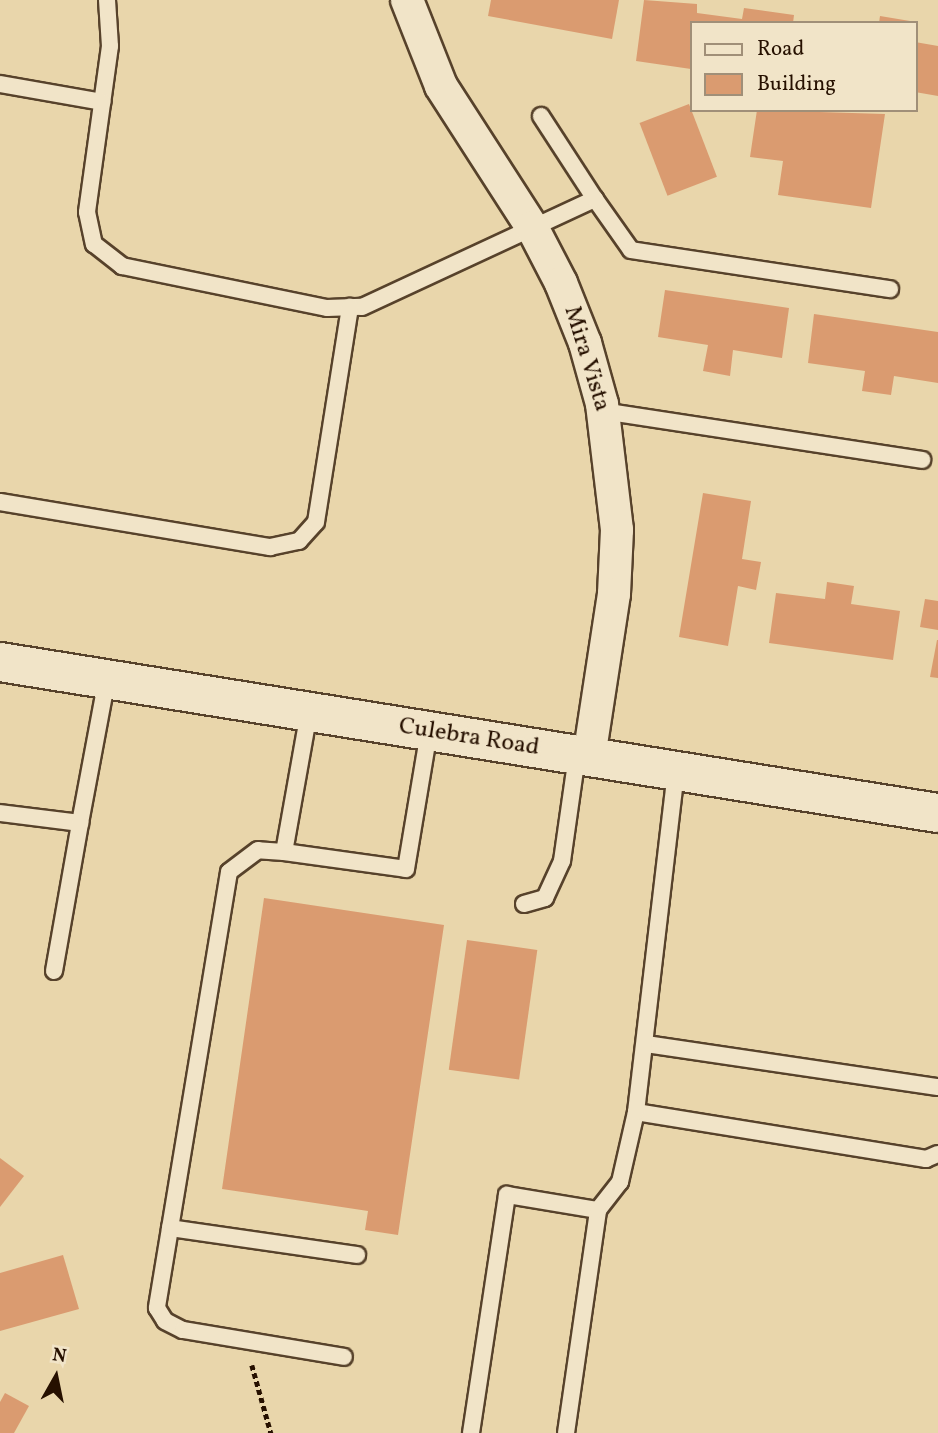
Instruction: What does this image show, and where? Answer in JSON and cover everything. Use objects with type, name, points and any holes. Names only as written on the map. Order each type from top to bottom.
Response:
[{"type":"main road","name":"Culebra Road","points":[[0,662],[938,813]]},
{"type":"street","name":"Mira Vista","points":[[407,0],[441,86],[532,227],[585,342],[603,411],[617,530],[614,594],[583,757]]},
{"type":"lane","points":[[107,0],[110,46],[87,212],[93,244],[122,266],[327,308],[362,307],[594,198]]},
{"type":"lane","points":[[0,84],[102,102]]},
{"type":"lane","points":[[541,116],[631,250],[890,289]]},
{"type":"lane","points":[[0,502],[270,547],[299,541],[316,522],[350,307]]},
{"type":"lane","points":[[603,411],[922,460]]},
{"type":"lane","points":[[54,971],[107,680]]},
{"type":"lane","points":[[284,852],[309,712]]},
{"type":"lane","points":[[344,1357],[183,1330],[165,1321],[157,1308],[229,872],[258,850],[405,869],[429,732]]},
{"type":"lane","points":[[524,904],[545,898],[562,861],[583,757]]},
{"type":"lane","points":[[566,1433],[598,1210],[620,1182],[636,1112],[676,771]]},
{"type":"lane","points":[[0,813],[80,823]]},
{"type":"lane","points":[[646,1044],[938,1087]]},
{"type":"lane","points":[[636,1112],[926,1159],[938,1154]]},
{"type":"lane","points":[[471,1433],[507,1195],[598,1210]]},
{"type":"lane","points":[[170,1228],[357,1255]]},
{"type":"path","points":[[247,1340],[271,1433]]},
{"type":"building","points":[[491,0],[619,0],[612,39],[488,16]]},
{"type":"building","points":[[644,0],[697,4],[697,13],[742,19],[744,8],[794,15],[793,21],[690,21],[690,69],[636,61]]},
{"type":"building","points":[[880,16],[910,21],[879,21]]},
{"type":"building","points":[[917,42],[938,46],[938,96],[917,92]]},
{"type":"building","points":[[689,104],[717,177],[667,196],[640,123]]},
{"type":"building","points":[[757,112],[885,114],[871,208],[778,195],[783,161],[750,157]]},
{"type":"building","points":[[665,290],[789,308],[782,358],[733,350],[730,376],[703,371],[708,345],[658,337]]},
{"type":"building","points":[[814,314],[938,332],[938,383],[894,376],[891,395],[862,391],[865,371],[808,363]]},
{"type":"building","points":[[703,493],[751,501],[742,559],[761,562],[756,590],[738,586],[728,646],[679,637]]},
{"type":"building","points":[[827,582],[854,586],[851,604],[900,611],[893,660],[769,643],[776,593],[825,599]]},
{"type":"building","points":[[925,599],[938,601],[938,630],[920,627]]},
{"type":"building","points":[[938,640],[938,678],[930,677]]},
{"type":"building","points":[[264,898],[444,925],[398,1235],[365,1230],[368,1211],[222,1189]]},
{"type":"building","points":[[467,940],[537,950],[519,1080],[449,1070]]},
{"type":"building","points":[[0,1158],[24,1176],[0,1207]]},
{"type":"building","points":[[63,1255],[79,1309],[0,1331],[0,1273]]},
{"type":"building","points":[[5,1393],[29,1406],[14,1433],[0,1433],[0,1402]]}]
